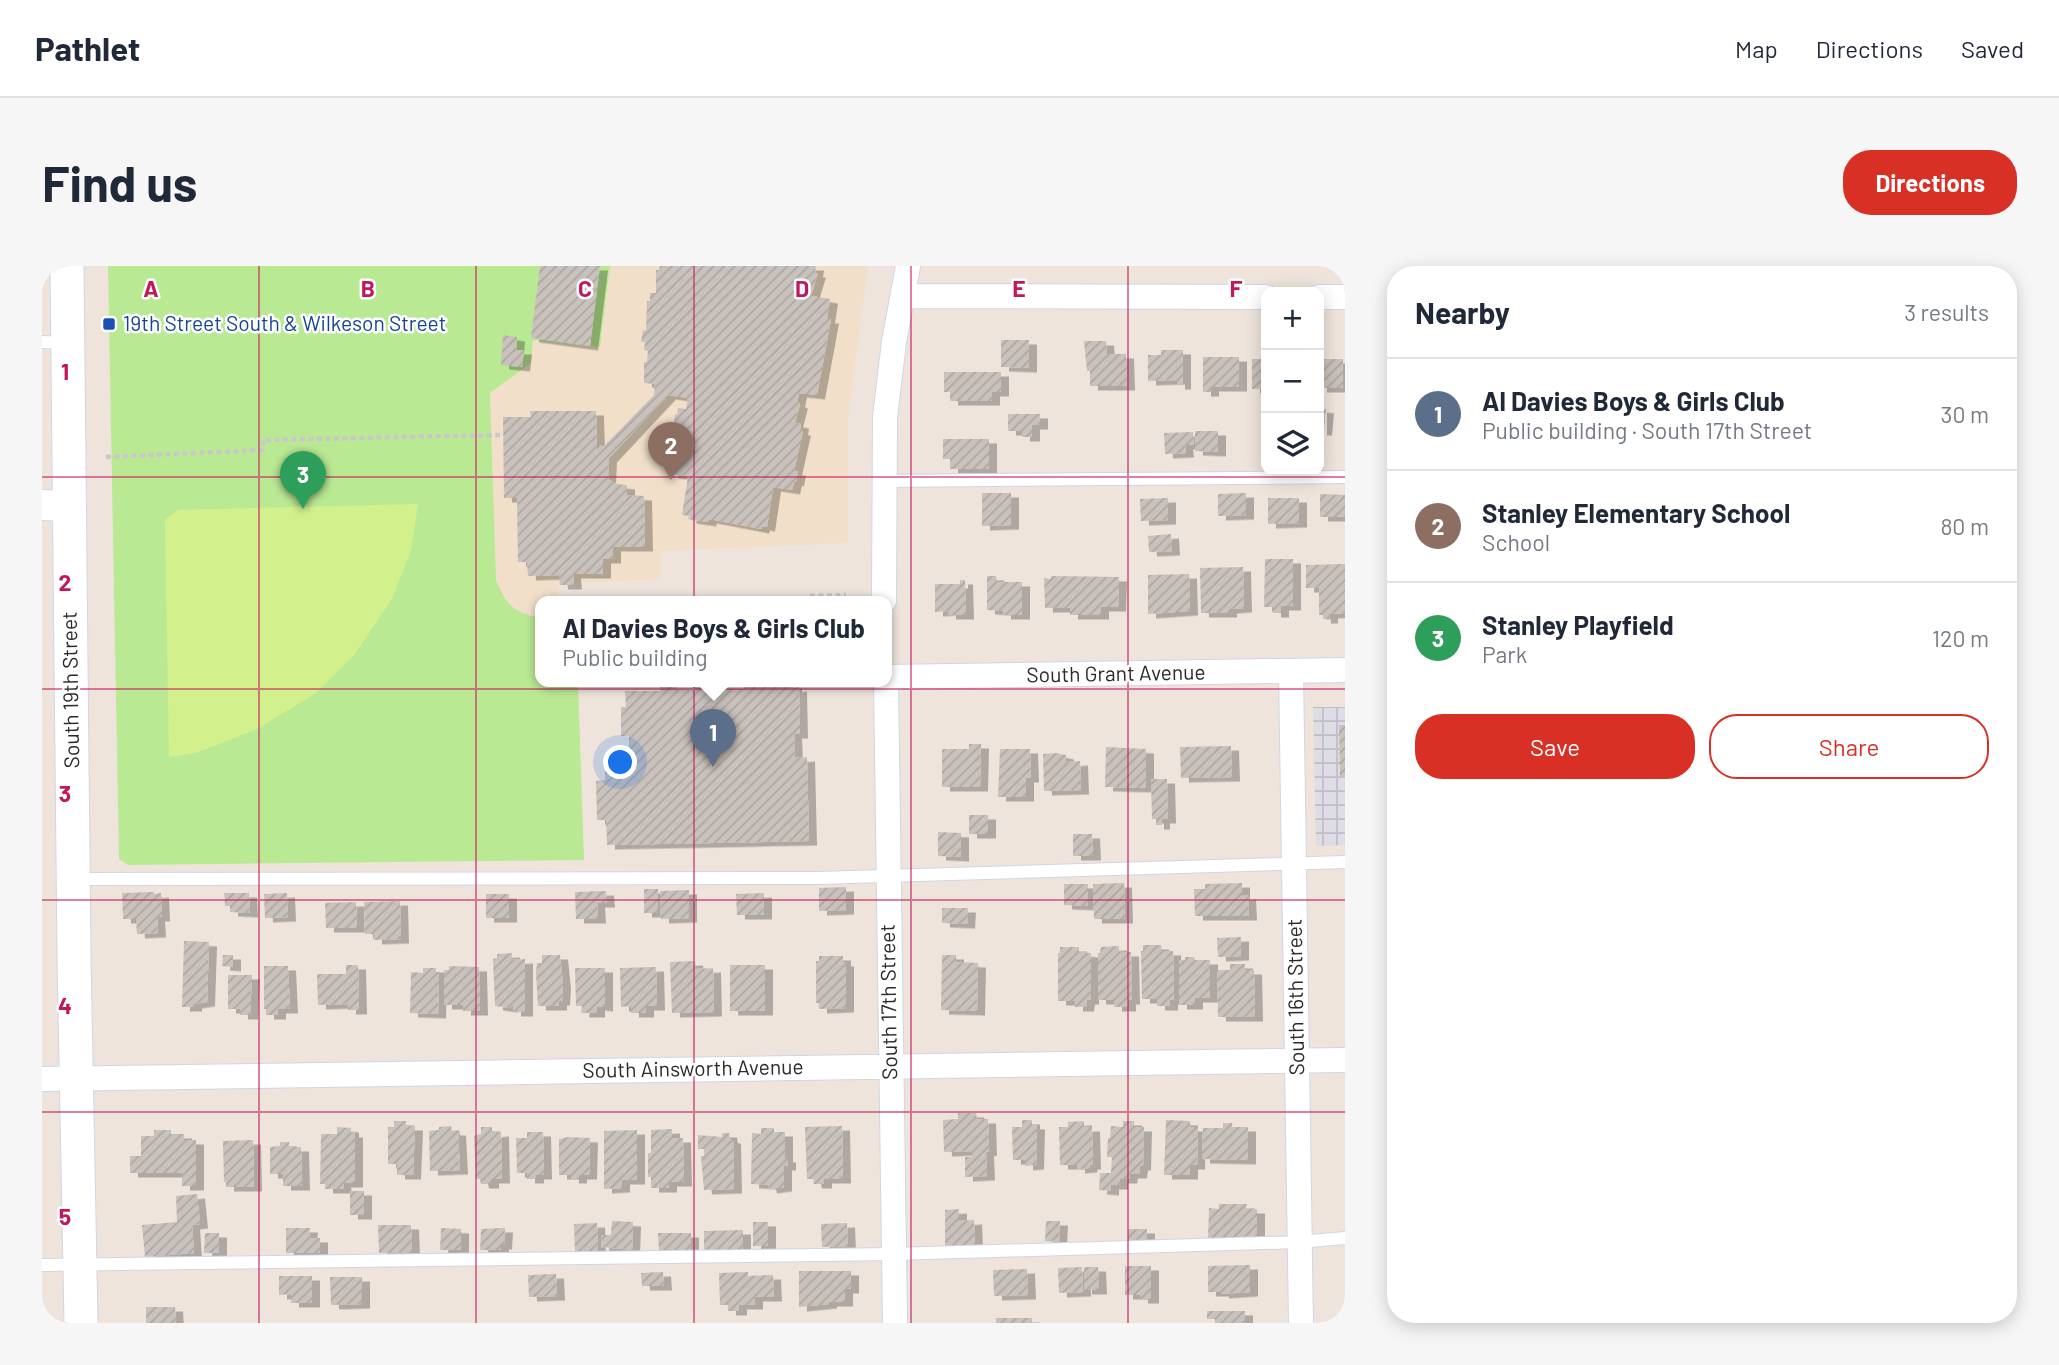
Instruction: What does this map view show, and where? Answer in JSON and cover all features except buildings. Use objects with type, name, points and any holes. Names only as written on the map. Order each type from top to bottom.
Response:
[{"type":"main road","name":"South 19th Street","points":[[66,266],[54,343],[55,505],[73,879],[81,1323]]},
{"type":"street","points":[[884,596],[885,417],[894,342],[908,266]]},
{"type":"street","points":[[903,296],[1261,297]]},
{"type":"street","points":[[1324,297],[1345,297]]},
{"type":"street","name":"South Grant Avenue","points":[[892,679],[1345,670]]},
{"type":"street","name":"South 16th Street","points":[[1291,671],[1301,1323]]},
{"type":"street","name":"South 17th Street","points":[[886,687],[895,1323]]},
{"type":"street","name":"South Ainsworth Avenue","points":[[42,1079],[1345,1060]]},
{"type":"lane","points":[[884,481],[1345,477]]},
{"type":"lane","points":[[73,879],[790,878],[1345,862]]},
{"type":"lane","points":[[42,1265],[894,1254],[1300,1242],[1345,1238]]},
{"type":"path","points":[[106,457],[263,450],[262,440],[500,435]]},
{"type":"path","points":[[810,596],[846,595]]},
{"type":"shaded area","points":[[610,266],[868,266],[848,418],[848,543],[661,551],[661,579],[558,584],[557,596],[535,596],[535,617],[517,612],[504,600],[496,580],[490,393],[530,363],[532,340],[600,347]]},
{"type":"shaded area","points":[[1313,707],[1345,707],[1345,845],[1316,846]]},
{"type":"green space","points":[[108,266],[610,266],[600,347],[533,340],[531,363],[490,393],[496,580],[507,602],[517,610],[535,617],[535,687],[578,687],[584,860],[128,865],[119,859]]},
{"type":"green space","points":[[418,504],[411,550],[392,599],[354,655],[316,693],[257,729],[196,753],[169,757],[165,520],[178,510]]},
{"type":"place","name":"19th Street South & Wilkeson Street","points":[[109,324]]},
{"type":"place","name":"Stanley Elementary School","points":[[671,480]]},
{"type":"place","name":"Stanley Playfield","points":[[303,509]]},
{"type":"place","name":"Al Davies Boys & Girls Club","points":[[713,767]]}]
